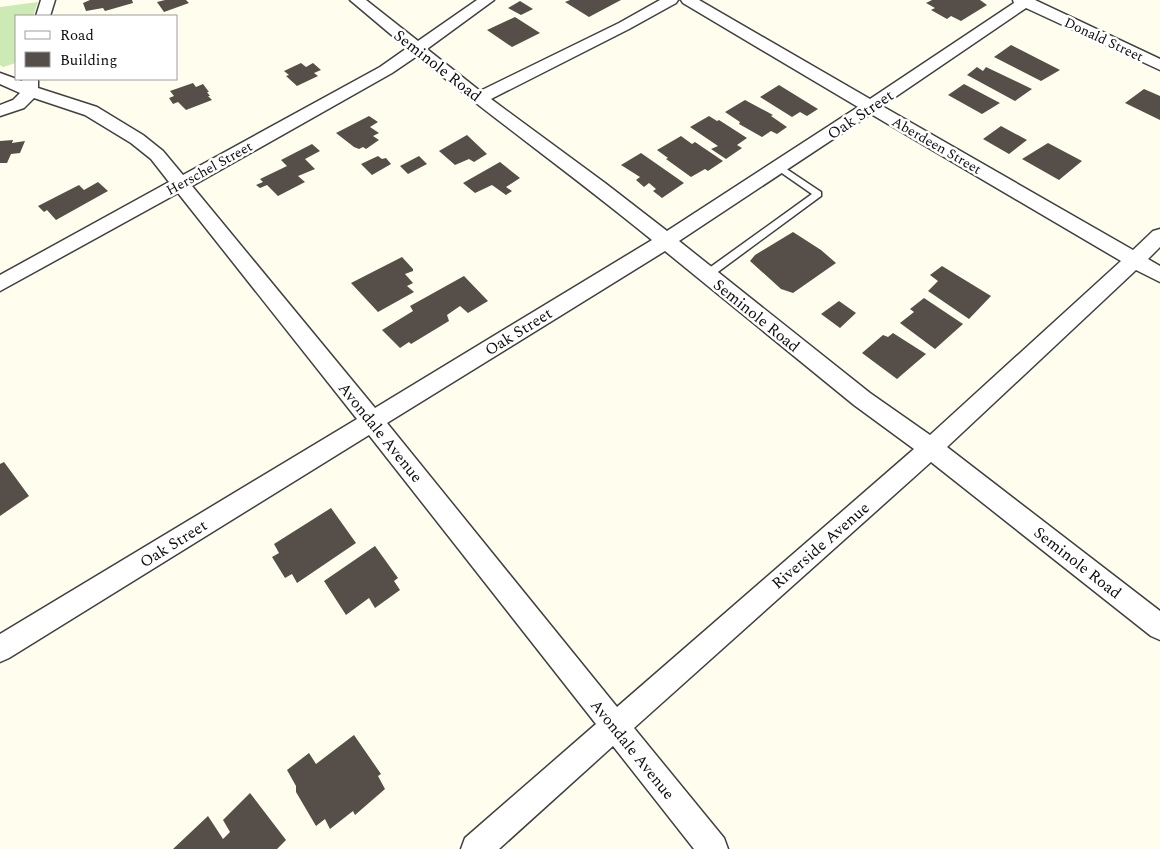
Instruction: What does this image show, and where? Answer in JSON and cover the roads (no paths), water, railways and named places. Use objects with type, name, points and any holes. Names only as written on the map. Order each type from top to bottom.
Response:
[{"type":"street","points":[[42,15],[48,0]]},
{"type":"street","name":"Seminole Road","points":[[357,0],[479,98],[599,187],[862,399],[931,448],[1160,627]]},
{"type":"street","name":"Herschel Street","points":[[0,284],[386,70],[487,0]]},
{"type":"street","points":[[479,98],[624,26],[670,0]]},
{"type":"street","name":"Aberdeen Street","points":[[688,0],[1160,275]]},
{"type":"street","name":"Oak Street","points":[[0,649],[666,241],[871,106],[1024,1]]},
{"type":"street","name":"Donald Street","points":[[1024,1],[1160,65]]},
{"type":"street","name":"Avondale Avenue","points":[[0,78],[30,85],[49,98],[69,102],[92,111],[137,138],[157,155],[713,849]]},
{"type":"street","points":[[0,111],[25,100],[30,85]]},
{"type":"street","name":"Riverside Avenue","points":[[476,849],[931,448],[1160,236]]},
{"type":"lane","points":[[708,274],[818,194],[779,167]]}]
